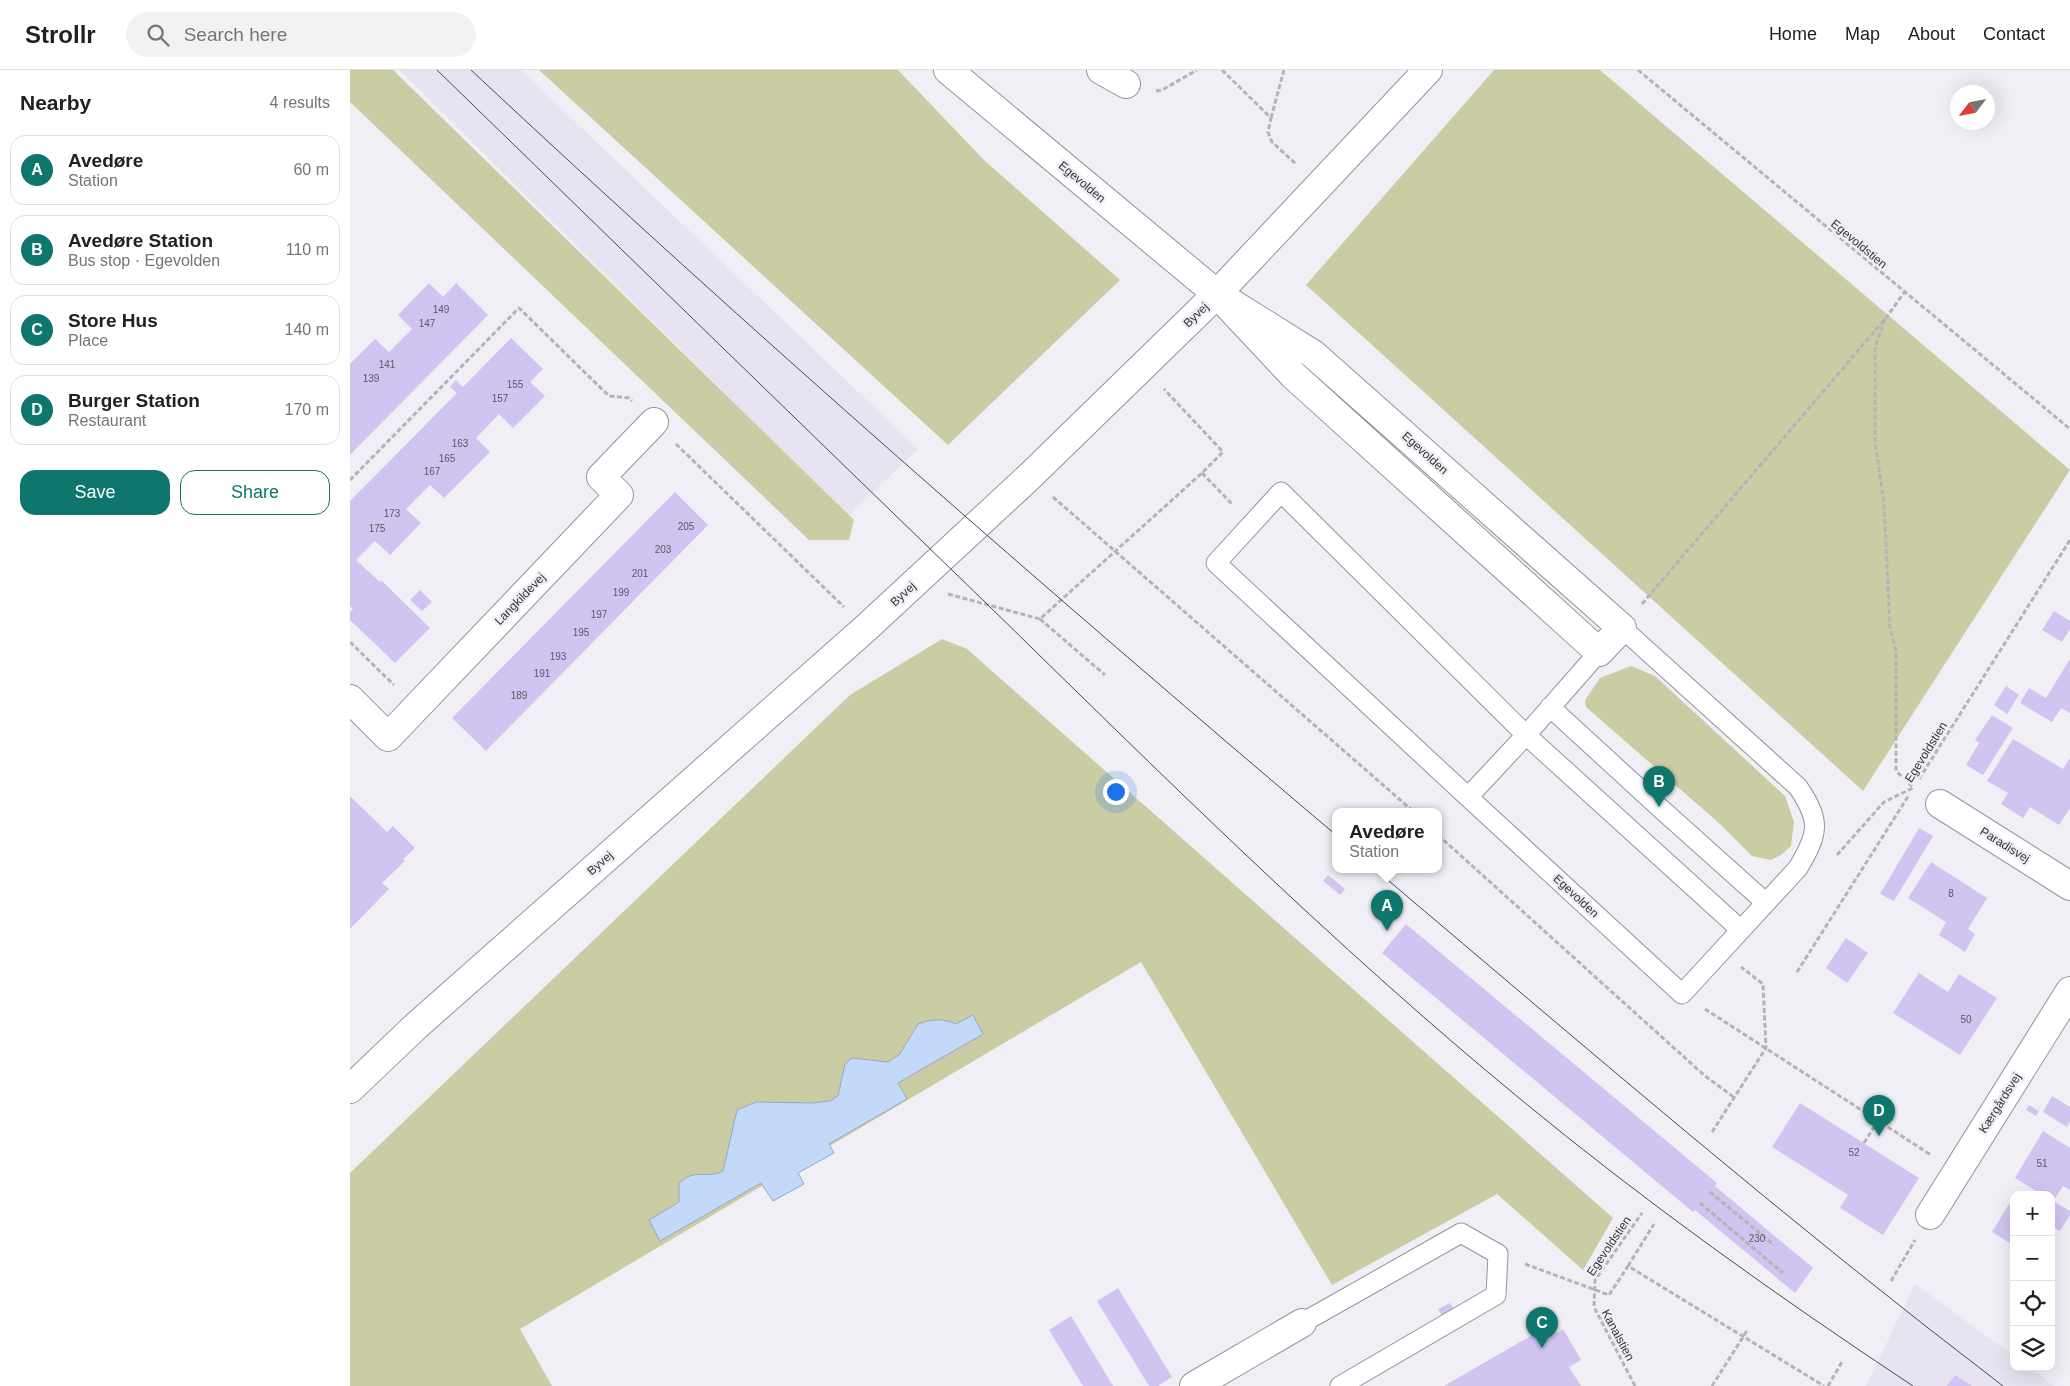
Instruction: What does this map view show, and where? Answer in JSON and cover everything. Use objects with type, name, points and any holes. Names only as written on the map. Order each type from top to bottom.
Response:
[{"type":"street","name":"Egevolden","points":[[948,70],[1217,294],[1293,374],[1599,652]]},
{"type":"street","points":[[1101,70],[1126,84]]},
{"type":"street","name":"Byvej","points":[[350,1089],[415,1027],[913,585],[1030,476],[1217,294],[1428,70]]},
{"type":"street","name":"Egevolden","points":[[1217,294],[1313,354],[1622,628]]},
{"type":"street","name":"Langkildevej","points":[[350,700],[388,737],[619,495],[601,477],[654,422]]},
{"type":"street","points":[[1599,652],[1622,628]]},
{"type":"street","name":"Paradisvej","points":[[1940,804],[2070,886]]},
{"type":"street","name":"Kærgårdsvej","points":[[1930,1215],[2070,990]]},
{"type":"street","points":[[1194,1386],[1302,1323]]},
{"type":"lane","points":[[1251,524],[1281,492],[1526,735],[1741,930]]},
{"type":"lane","name":"Egevolden","points":[[1251,524],[1216,563],[1682,994],[1798,868],[1811,847],[1816,825],[1810,804],[1798,786],[1622,628]]},
{"type":"lane","points":[[1468,797],[1599,652]]},
{"type":"lane","points":[[1550,707],[1765,902]]},
{"type":"lane","points":[[1302,1323],[1462,1233],[1498,1254],[1496,1295],[1340,1386]]},
{"type":"path","points":[[1126,84],[1137,90],[1150,92],[1162,90],[1197,70]]},
{"type":"path","points":[[1222,70],[1271,118]]},
{"type":"path","points":[[1284,70],[1268,132],[1272,142],[1319,186]]},
{"type":"path","name":"Egevoldstien","points":[[1638,70],[2070,429]]},
{"type":"path","points":[[1622,628],[1904,293]]},
{"type":"path","points":[[1798,868],[1818,876],[1884,802],[1914,788],[1896,771],[1896,652],[1890,626],[1884,503],[1875,442],[1874,347],[1884,319]]},
{"type":"path","points":[[1040,618],[1223,452],[1143,367]]},
{"type":"path","points":[[1202,473],[1251,524]]},
{"type":"path","points":[[1030,476],[1409,808]]},
{"type":"path","name":"Egevoldstien","points":[[1797,972],[2070,540]]},
{"type":"path","points":[[913,585],[1040,618],[1105,675]]},
{"type":"path","points":[[350,642],[417,708]]},
{"type":"path","points":[[1442,839],[1697,1069],[1735,1098]]},
{"type":"path","points":[[1712,1132],[1766,1048],[1763,984],[1721,951]]},
{"type":"path","points":[[1682,994],[1927,1152],[1955,1174]]},
{"type":"path","points":[[1864,1143],[1878,1121]]},
{"type":"path","points":[[1710,1192],[1774,1245]]},
{"type":"path","points":[[1700,1203],[1783,1273]]},
{"type":"path","name":"Egevoldstien","points":[[1593,1289],[1595,1280],[1642,1213]]},
{"type":"path","points":[[1891,1281],[1930,1215]]},
{"type":"path","points":[[1498,1254],[1609,1295],[1654,1224]]},
{"type":"path","points":[[1628,1266],[1824,1386]]},
{"type":"path","name":"Kanalstien","points":[[1593,1289],[1594,1307],[1636,1386]]},
{"type":"path","points":[[1712,1386],[1748,1329]]},
{"type":"path","points":[[1828,1386],[1843,1360]]},
{"type":"shaded area","points":[[400,70],[521,70],[918,449],[848,516]]},
{"type":"shaded area","points":[[1915,1284],[2010,1353],[2010,1371],[2034,1371],[2054,1386],[1866,1386]]},
{"type":"green space","points":[[350,70],[393,70],[854,520],[849,540],[809,540],[350,102]]},
{"type":"green space","points":[[539,70],[898,70],[984,160],[1120,280],[948,445]]},
{"type":"green space","points":[[1494,70],[1600,70],[2070,470],[1863,791],[1306,285]]},
{"type":"green space","points":[[942,639],[967,649],[1613,1218],[1583,1270],[1497,1194],[1332,1285],[1141,962],[520,1329],[552,1386],[350,1386],[350,1173],[850,695]]},
{"type":"green space","points":[[1631,666],[1655,676],[1785,796],[1794,822],[1791,846],[1781,855],[1771,860],[1752,856],[1720,824],[1586,707],[1585,700],[1600,678]]},
{"type":"water","points":[[973,1015],[983,1034],[898,1083],[907,1099],[829,1144],[834,1153],[798,1173],[804,1184],[773,1201],[761,1183],[660,1241],[649,1220],[679,1202],[679,1183],[685,1178],[723,1171],[737,1110],[756,1102],[812,1103],[830,1101],[838,1096],[845,1064],[852,1058],[888,1062],[899,1055],[918,1024],[937,1020],[956,1024]]},
{"type":"building","points":[[429,283],[443,297],[456,283],[488,315],[350,455],[350,364],[375,339],[389,352],[412,329],[398,315]]},
{"type":"building","points":[[511,338],[543,369],[530,382],[545,396],[513,428],[499,414],[476,438],[490,452],[444,498],[430,485],[406,509],[421,523],[390,555],[375,541],[356,560],[380,582],[381,580],[430,628],[395,663],[350,620],[350,612],[353,609],[350,606],[350,501],[457,393],[450,387],[456,380],[463,387]]},
{"type":"building","points":[[675,492],[708,525],[486,751],[452,718]]},
{"type":"building","points":[[420,590],[432,602],[422,611],[410,600]]},
{"type":"building","points":[[2054,611],[2070,621],[2070,629],[2062,642],[2042,630]]},
{"type":"building","points":[[2070,659],[2070,713],[2061,708],[2052,722],[2020,703],[2029,688],[2046,698]]},
{"type":"building","points":[[2006,686],[2019,695],[2007,714],[1994,705]]},
{"type":"building","points":[[1992,715],[2013,728],[1983,775],[1966,765],[1979,743],[1975,740]]},
{"type":"building","points":[[2013,739],[2063,769],[2070,758],[2070,808],[2059,825],[2030,807],[2023,818],[2001,804],[2008,793],[1987,781]]},
{"type":"building","points":[[350,796],[387,832],[393,826],[415,848],[403,859],[405,861],[382,883],[389,889],[350,929]]},
{"type":"building","points":[[1919,828],[1933,836],[1894,901],[1880,894]]},
{"type":"building","points":[[1931,862],[1987,898],[1968,929],[1975,934],[1965,952],[1939,935],[1946,922],[1908,898]]},
{"type":"building","points":[[1328,875],[1345,889],[1340,895],[1323,881]]},
{"type":"building","points":[[1406,924],[1717,1183],[1715,1186],[1813,1268],[1795,1293],[1695,1210],[1693,1212],[1382,953]]},
{"type":"building","points":[[1846,938],[1868,953],[1847,983],[1826,968]]},
{"type":"building","points":[[1919,973],[1948,992],[1959,974],[1997,998],[1960,1055],[1893,1013]]},
{"type":"building","points":[[2052,1096],[2070,1107],[2070,1121],[2067,1127],[2043,1112]]},
{"type":"building","points":[[1800,1103],[1919,1178],[1883,1235],[1840,1208],[1848,1195],[1772,1147]]},
{"type":"building","points":[[2029,1105],[2039,1111],[2036,1116],[2026,1110]]},
{"type":"building","points":[[2043,1131],[2070,1148],[2070,1190],[2063,1186],[2055,1198],[2055,1191],[2034,1191],[2015,1178]]},
{"type":"building","points":[[2055,1202],[2070,1211],[2070,1215],[2060,1231],[2055,1228]]},
{"type":"building","points":[[2009,1204],[2010,1205],[2010,1243],[1992,1232]]},
{"type":"building","points":[[1118,1288],[1172,1377],[1158,1386],[1149,1386],[1097,1301]]},
{"type":"building","points":[[1450,1303],[1454,1309],[1442,1316],[1438,1309]]},
{"type":"building","points":[[1071,1316],[1113,1386],[1083,1386],[1049,1330]]},
{"type":"building","points":[[1546,1327],[1552,1336],[1563,1329],[1581,1360],[1569,1367],[1581,1386],[1444,1386]]},
{"type":"building","points":[[1955,1375],[1972,1386],[1947,1386]]},
{"type":"tram line","points":[[437,70],[1182,794],[1381,980],[1519,1098],[1663,1211],[1762,1283],[1913,1386]]},
{"type":"tram line","points":[[471,70],[683,265],[899,458],[1332,832]]},
{"type":"tram line","points":[[1380,873],[1765,1197],[1843,1261],[2003,1386]]},
{"type":"place","name":"Avedøre Station","points":[[1659,807]]},
{"type":"place","name":"Avedøre","points":[[1387,931]]},
{"type":"place","name":"Burger Station","points":[[1879,1136]]},
{"type":"place","name":"Store Hus","points":[[1542,1348]]}]
